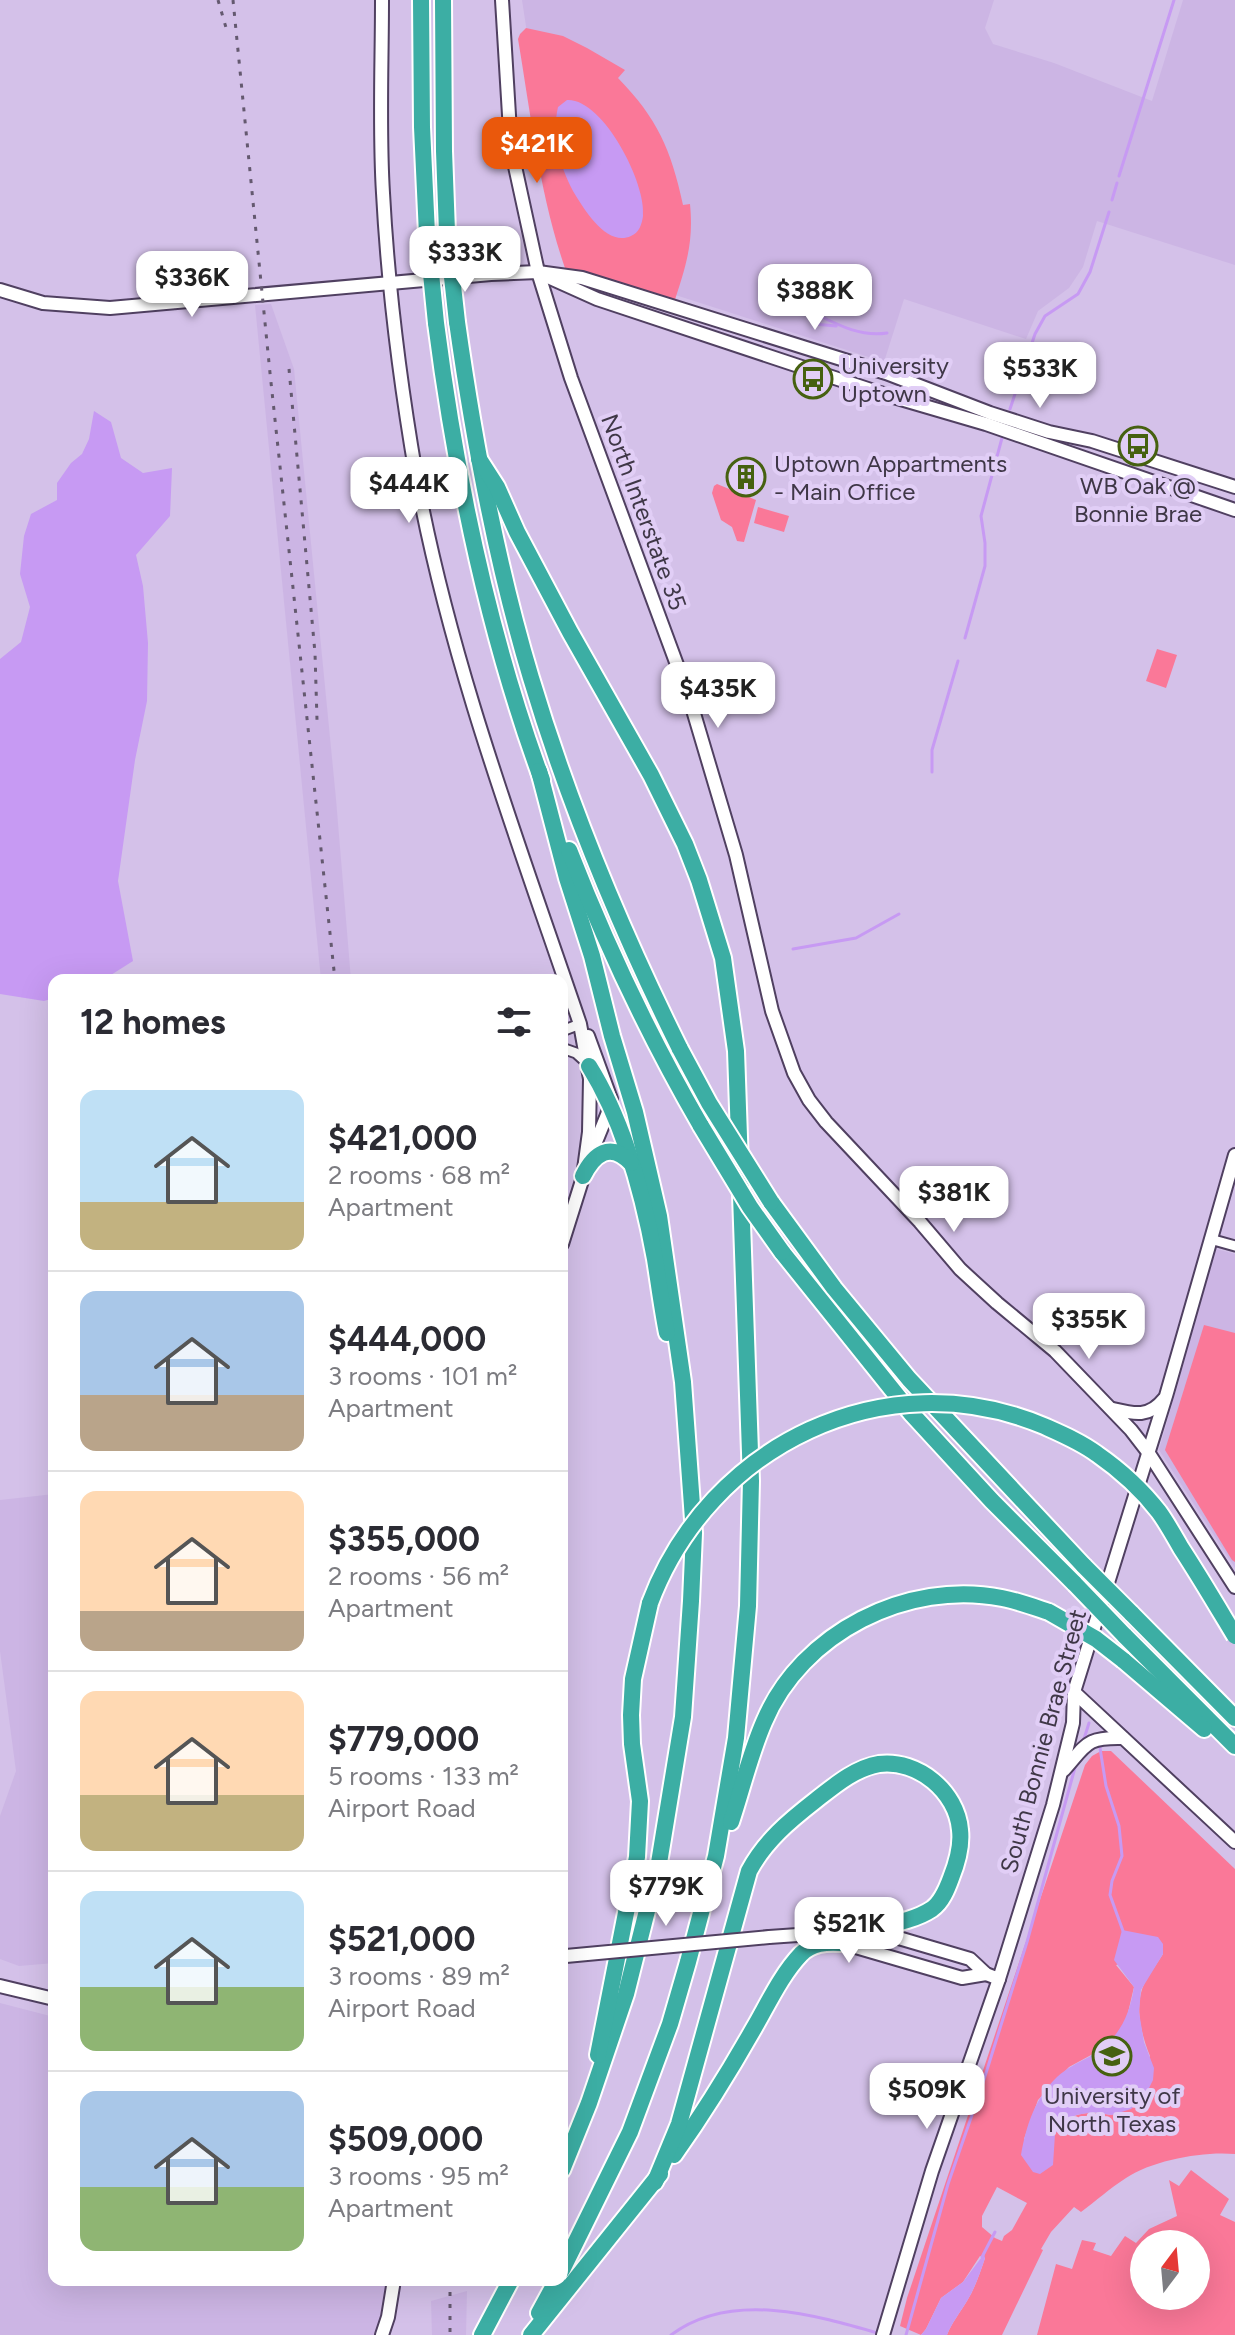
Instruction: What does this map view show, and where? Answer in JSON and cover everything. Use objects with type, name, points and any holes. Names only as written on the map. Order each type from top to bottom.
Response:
[{"type":"highway","points":[[421,0],[427,234],[453,443],[504,658],[592,956],[647,1159],[669,1272],[688,1428],[694,1533],[687,1664],[677,1762],[645,1927],[626,1994],[568,2155]]},
{"type":"highway","points":[[443,0],[447,232],[457,322],[479,459],[503,577],[531,678],[588,845],[636,957],[709,1103],[771,1202],[834,1288],[900,1370],[954,1430],[1235,1718]]},
{"type":"highway","points":[[479,459],[497,487],[517,532],[668,808],[704,893],[729,989],[736,1051],[750,1408],[751,1532],[736,1738],[708,1892]]},
{"type":"highway","points":[[539,771],[578,873],[656,1047],[750,1207],[782,1252],[911,1413],[992,1501],[1235,1746]]},
{"type":"highway","points":[[589,1066],[611,1105],[631,1163],[655,1258],[663,1314],[688,1428]]},
{"type":"highway","points":[[583,1176],[595,1157],[605,1152],[623,1155],[631,1163]]},
{"type":"highway","points":[[589,2103],[637,1857],[640,1801],[632,1744],[633,1679],[650,1603],[676,1548],[704,1510],[734,1479],[777,1446],[831,1420],[911,1403],[957,1403],[1003,1411],[1055,1431],[1096,1453],[1124,1475],[1159,1512],[1235,1636]]},
{"type":"highway","points":[[568,2258],[613,2169],[647,2089],[764,1722],[791,1678],[824,1643],[858,1621],[910,1601],[940,1595],[1001,1597],[1049,1612],[1096,1639],[1235,1756]]},
{"type":"highway","points":[[655,2182],[679,2124],[749,1871],[759,1852],[796,1816],[847,1777],[879,1764],[904,1766],[926,1775],[945,1794],[958,1817],[960,1846],[947,1889],[934,1908],[907,1920],[868,1929]]},
{"type":"highway","points":[[528,2335],[655,2182],[697,2122],[802,1953],[813,1945],[841,1943]]},
{"type":"highway","points":[[482,2335],[508,2286]]},
{"type":"highway","points":[[528,2335],[554,2286]]},
{"type":"main road","points":[[382,0],[382,162],[390,283],[417,477],[452,633],[563,974]]},
{"type":"main road","name":"North Interstate 35","points":[[502,0],[511,148],[538,272],[571,378],[690,700],[736,855],[772,1011],[790,1063],[818,1113],[971,1280],[1055,1351],[1131,1430],[1235,1587]]},
{"type":"main road","points":[[538,272],[625,309],[876,392],[986,424],[1235,510]]},
{"type":"main road","points":[[0,290],[43,303],[110,308],[491,274],[538,272],[582,278],[882,371],[1049,432],[1092,441],[1235,487]]},
{"type":"main road","points":[[625,309],[631,293]]},
{"type":"main road","points":[[568,988],[589,1066],[590,1116],[583,1176]]},
{"type":"main road","points":[[568,1225],[611,1105],[608,1086],[585,1029],[580,1024]]},
{"type":"main road","name":"South Bonnie Brae Street","points":[[883,2335],[993,1976],[1061,1773],[1073,1723],[1074,1692],[1166,1396],[1235,1155]]},
{"type":"main road","points":[[1109,1408],[1141,1414],[1152,1411],[1166,1396]]},
{"type":"main road","points":[[1074,1692],[1235,1842]]},
{"type":"main road","points":[[1061,1773],[1089,1741],[1100,1737],[1123,1738]]},
{"type":"main road","points":[[568,1956],[812,1934],[830,1927],[851,1926],[970,1959],[993,1976]]},
{"type":"main road","points":[[812,1934],[962,1978],[993,1976]]},
{"type":"main road","points":[[0,1986],[48,1998]]},
{"type":"main road","points":[[382,2335],[393,2286]]},
{"type":"street","points":[[568,1029],[580,1024]]},
{"type":"street","points":[[568,1050],[576,1053],[589,1066]]},
{"type":"street","points":[[1210,1239],[1235,1246]]},
{"type":"shaded area","points":[[522,0],[994,0],[985,28],[993,44],[1054,63],[1152,101],[1183,0],[1235,0],[1235,265],[1097,221],[1083,267],[1069,288],[1038,311],[1026,339],[904,299],[884,362],[573,262],[538,105]]},
{"type":"shaded area","points":[[526,28],[563,36],[625,70],[618,78],[643,107],[661,136],[683,205],[690,204],[690,244],[673,306],[566,271],[549,214],[532,127],[518,39]]},
{"type":"shaded area","points":[[567,100],[581,103],[595,113],[608,127],[630,165],[638,184],[643,216],[640,228],[631,236],[614,237],[606,232],[592,219],[571,186],[562,165],[556,130],[558,107]]},
{"type":"shaded area","points":[[271,304],[294,369],[351,974],[320,974],[255,305]]},
{"type":"shaded area","points":[[94,411],[111,422],[121,458],[143,473],[172,468],[170,516],[136,555],[143,586],[148,643],[147,701],[135,760],[118,881],[133,961],[112,974],[48,974],[48,1000],[44,1001],[0,994],[0,659],[21,642],[30,607],[20,574],[24,536],[31,514],[57,500],[57,483],[71,463],[82,454],[89,439]]},
{"type":"shaded area","points":[[717,484],[756,500],[744,542],[737,541],[732,527],[721,520],[712,493]]},
{"type":"shaded area","points":[[758,507],[789,516],[784,532],[754,523]]},
{"type":"shaded area","points":[[1157,649],[1177,655],[1166,688],[1146,681]]},
{"type":"shaded area","points":[[1216,1249],[1235,1254],[1235,1568],[1159,1450]]},
{"type":"shaded area","points":[[1204,1325],[1235,1333],[1235,1562],[1165,1450]]},
{"type":"shaded area","points":[[48,1495],[48,1964],[19,1966],[0,1959],[0,1816],[16,1771],[0,1651],[0,1500]]},
{"type":"shaded area","name":"University of North Texas","points":[[1101,1751],[1111,1751],[1235,1869],[1235,2154],[1194,2156],[1150,2166],[1120,2182],[1081,2212],[1074,2207],[1051,2232],[1041,2249],[1002,2335],[947,2335],[975,2286],[985,2258],[980,2256],[963,2282],[941,2298],[921,2335],[900,2326],[907,2298],[1085,1765]],"holes":[[[1163,1954],[1141,1993],[1141,2025],[1150,2056],[1112,2115],[1080,2114],[1067,2121],[1055,2134],[1024,2139],[1038,2100],[1069,2067],[1104,2048],[1120,2032],[1134,1987],[1116,1965]],[[997,2187],[1027,2203],[1002,2241],[982,2227],[982,2216]]]},
{"type":"shaded area","points":[[1122,1930],[1158,1937],[1163,1944],[1163,1954],[1141,1990],[1139,2012],[1144,2042],[1154,2068],[1153,2080],[1145,2096],[1131,2109],[1112,2115],[1093,2112],[1076,2115],[1064,2122],[1055,2134],[1053,2165],[1040,2174],[1033,2172],[1021,2155],[1037,2103],[1061,2074],[1107,2044],[1120,2028],[1129,2009],[1134,1987],[1114,1960]]},
{"type":"shaded area","points":[[0,2003],[48,2015],[48,2286],[388,2286],[377,2335],[0,2335]]},
{"type":"shaded area","points":[[1191,2170],[1229,2199],[1220,2215],[1235,2222],[1235,2335],[1037,2335],[1056,2264],[1072,2269],[1082,2240],[1096,2243],[1093,2250],[1111,2256],[1125,2236],[1130,2239],[1130,2310],[1210,2310],[1210,2230],[1148,2230],[1177,2216],[1169,2180],[1179,2186]]},
{"type":"shaded area","points":[[984,2254],[975,2286],[947,2335],[921,2335],[941,2298],[963,2282]]},
{"type":"shaded area","points":[[467,2291],[466,2335],[432,2335],[431,2301]]},
{"type":"waterway","points":[[1119,176],[1174,0]]},
{"type":"waterway","points":[[1112,200],[1117,183]]},
{"type":"waterway","points":[[1010,409],[1035,334],[1045,316],[1078,294],[1090,272],[1109,212]]},
{"type":"waterway","points":[[818,315],[860,332],[887,333]]},
{"type":"waterway","points":[[814,324],[836,326]]},
{"type":"waterway","points":[[965,638],[985,566],[981,516],[1002,438]]},
{"type":"waterway","points":[[932,772],[932,750],[958,661]]},
{"type":"waterway","points":[[793,949],[856,938],[899,914]]},
{"type":"waterway","points":[[1083,1742],[1089,1723]]},
{"type":"waterway","points":[[1101,1742],[1106,1786],[1119,1826],[1122,1856],[1110,1895],[1123,1931]]},
{"type":"waterway","points":[[906,2335],[948,2184],[1027,1942],[1076,1764]]},
{"type":"waterway","points":[[982,2257],[995,2232]]},
{"type":"waterway","points":[[671,2335],[695,2321],[720,2313],[747,2310],[802,2314],[881,2334]]},
{"type":"railway","points":[[218,0],[227,31]]},
{"type":"railway","points":[[233,0],[334,974]]},
{"type":"railway","points":[[289,369],[315,653],[317,720]]},
{"type":"railway","points":[[450,2286],[450,2335]]},
{"type":"place","name":"University Uptown","points":[[813,379]]},
{"type":"place","name":"WB Oak @ Bonnie Brae","points":[[1138,446]]},
{"type":"place","name":"Uptown Appartments - Main Office","points":[[746,477]]},
{"type":"place","name":"University of North Texas","points":[[1112,2056]]}]
